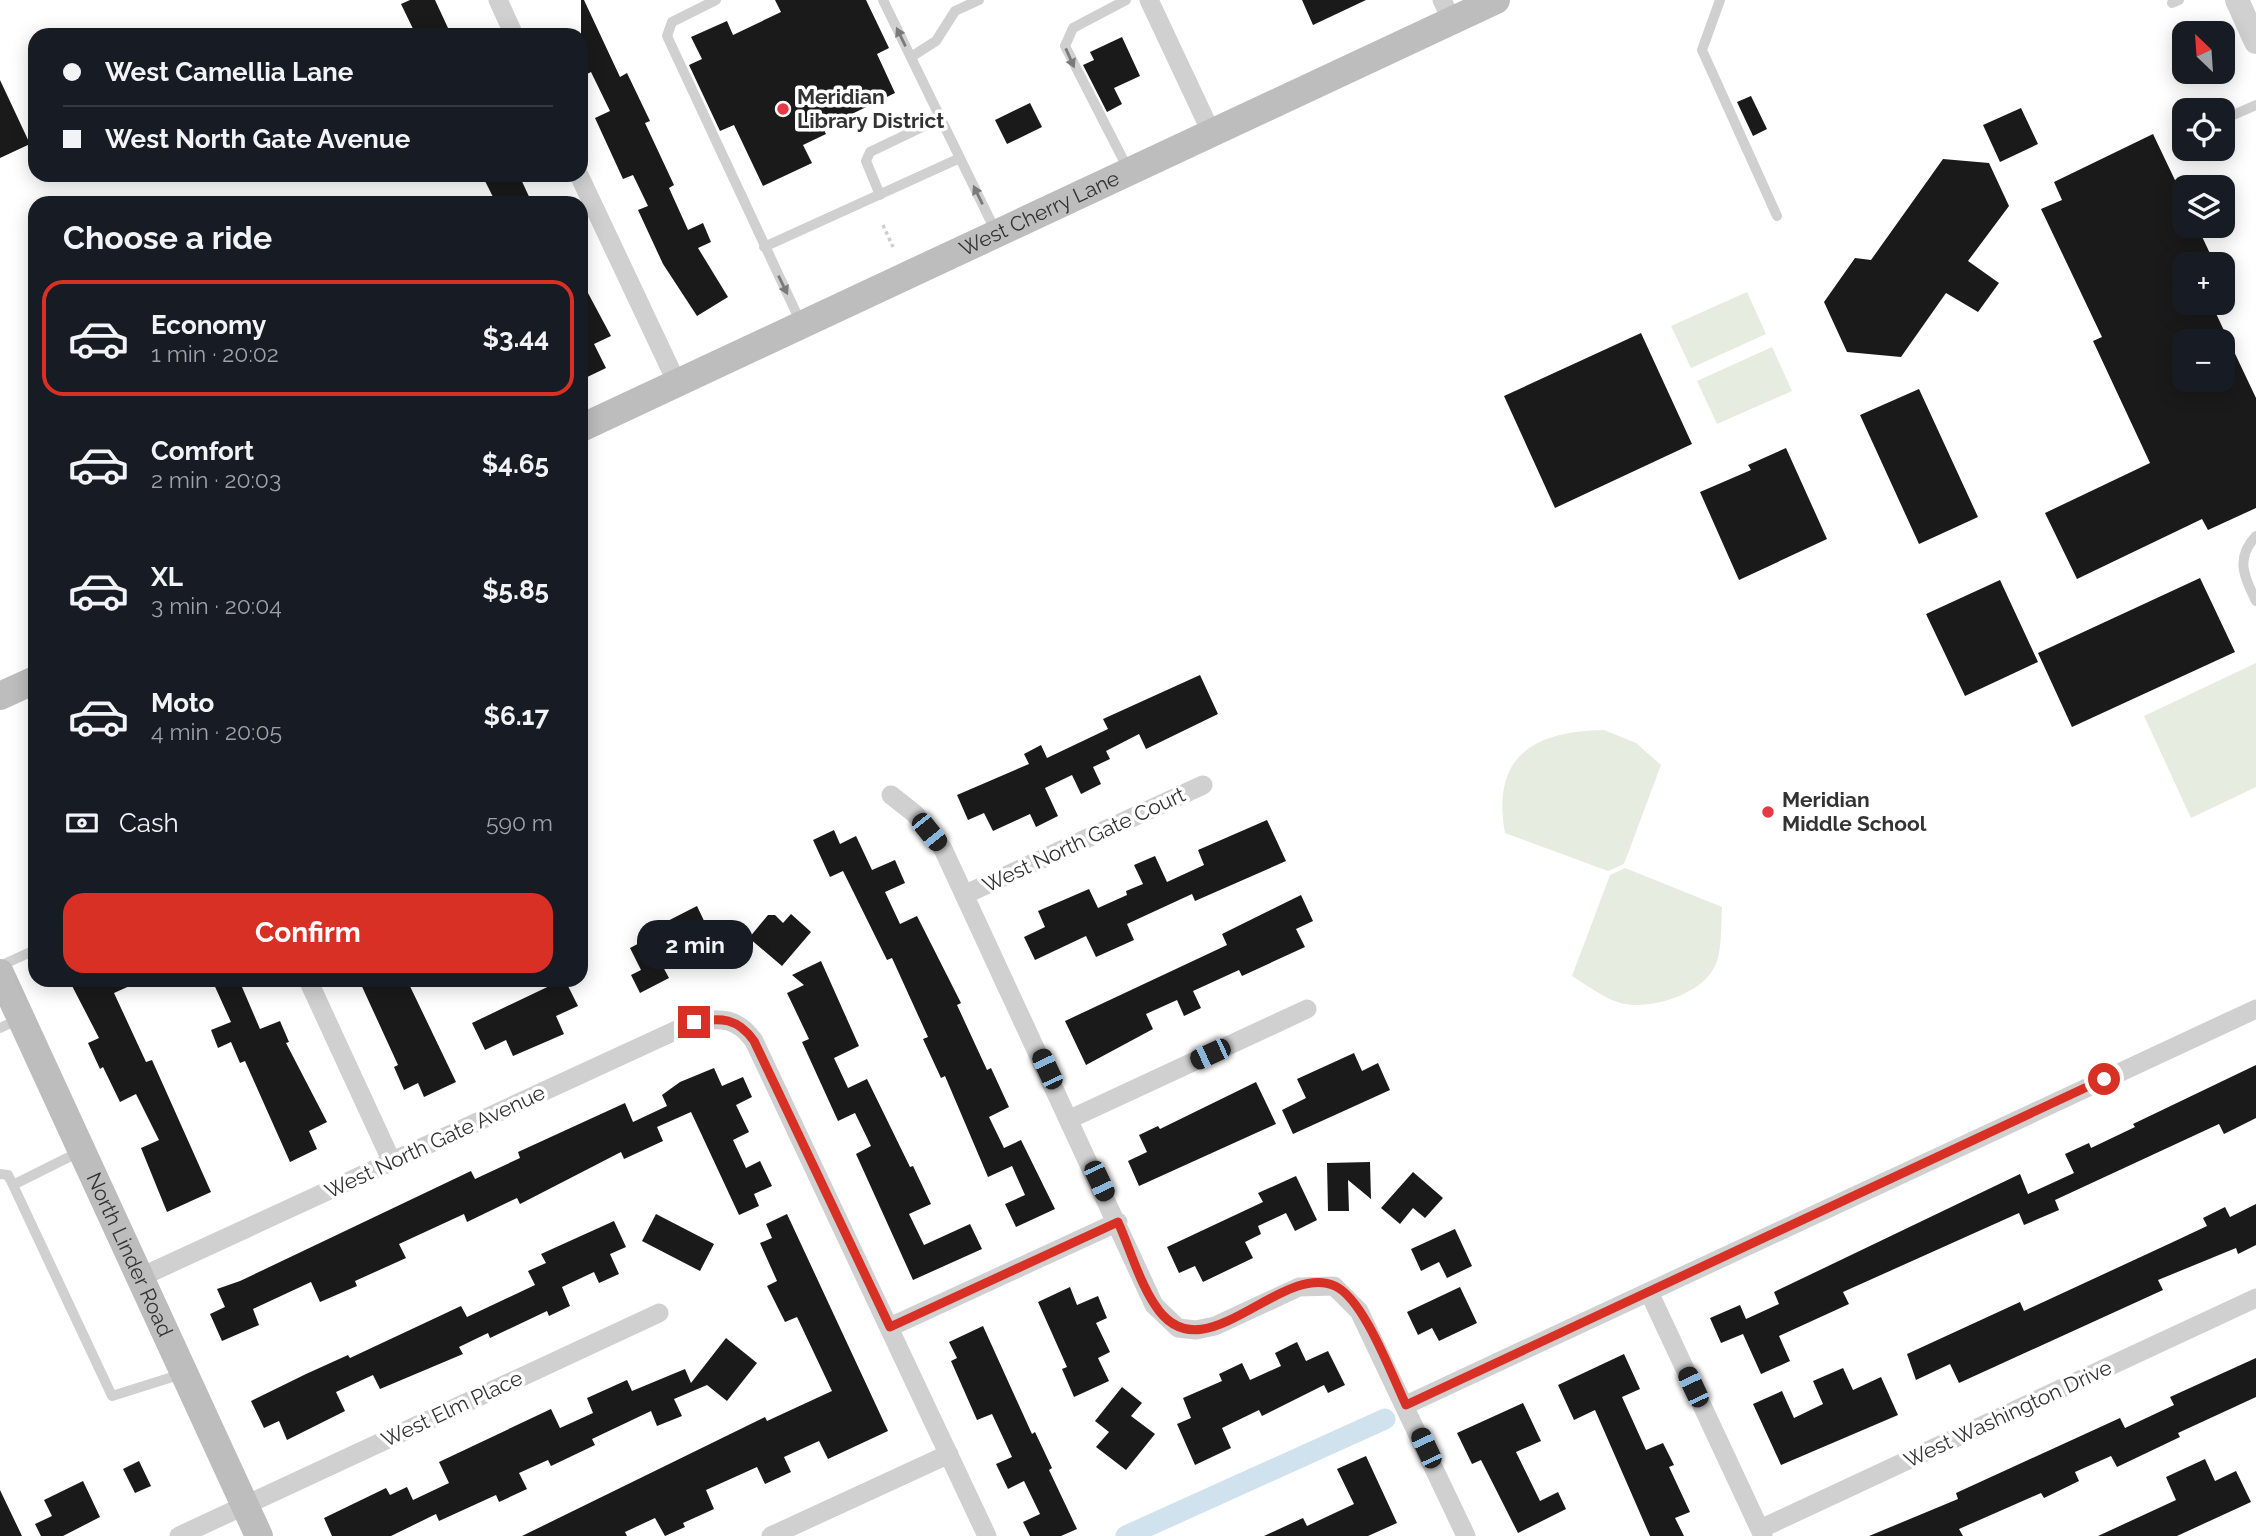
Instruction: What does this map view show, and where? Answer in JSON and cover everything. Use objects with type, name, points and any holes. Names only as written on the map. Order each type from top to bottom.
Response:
[{"type":"main road","name":"West Cherry Lane","points":[[588,425],[1211,132],[1447,10],[1496,0]]},
{"type":"main road","points":[[0,696],[28,683]]},
{"type":"main road","name":"North Linder Road","points":[[0,973],[11,1023],[83,1150],[259,1536]]},
{"type":"street","points":[[498,0],[511,28]]},
{"type":"street","points":[[1149,0],[1211,132]]},
{"type":"street","points":[[2236,0],[2256,41]]},
{"type":"street","points":[[582,182],[677,383]]},
{"type":"street","name":"West North Gate Court","points":[[966,894],[1203,785]]},
{"type":"street","points":[[891,795],[915,814],[943,849],[1118,1222],[1154,1305],[1178,1328],[1196,1330],[1214,1326],[1298,1287],[1317,1284],[1334,1286],[1349,1297],[1359,1311],[1406,1405],[1466,1536]]},
{"type":"street","points":[[311,987],[392,1162]]},
{"type":"street","points":[[1070,1119],[1307,1009]]},
{"type":"street","points":[[1406,1405],[2256,1009]]},
{"type":"street","name":"West North Gate Avenue","points":[[141,1277],[694,1022],[714,1018],[732,1020],[745,1028],[754,1041],[890,1327]]},
{"type":"street","points":[[987,1536],[890,1327],[1118,1222]]},
{"type":"street","points":[[1649,1292],[1761,1532]]},
{"type":"street","name":"West Washington Drive","points":[[1761,1532],[2256,1298]]},
{"type":"street","name":"West Elm Place","points":[[179,1536],[659,1313]]},
{"type":"street","points":[[771,1536],[949,1454]]},
{"type":"lane","points":[[716,0],[672,22],[667,36],[801,323]]},
{"type":"lane","points":[[883,0],[996,232]]},
{"type":"lane","points":[[911,58],[936,41],[955,11],[979,0]]},
{"type":"lane","points":[[1126,0],[1073,28],[1065,46],[1129,171]]},
{"type":"lane","points":[[1720,0],[1702,50],[1777,216]]},
{"type":"lane","points":[[2235,114],[2256,105]]},
{"type":"lane","points":[[880,195],[866,161],[870,152],[941,118]]},
{"type":"lane","points":[[764,247],[960,158]]},
{"type":"lane","points":[[2256,536],[2243,552],[2243,574],[2256,601]]},
{"type":"lane","points":[[0,967],[28,953]]},
{"type":"lane","points":[[13,1185],[83,1150]]},
{"type":"lane","points":[[0,1174],[8,1175],[112,1396],[185,1374]]},
{"type":"path","points":[[883,225],[893,247]]},
{"type":"shaded area","points":[[1747,292],[1766,334],[1691,368],[1671,326]]},
{"type":"shaded area","points":[[1772,347],[1792,391],[1717,424],[1697,381]]},
{"type":"shaded area","points":[[2256,663],[2256,787],[2191,818],[2144,716]]},
{"type":"shaded area","points":[[1604,730],[1636,743],[1661,765],[1624,864],[1608,871],[1505,833],[1502,807],[1505,785],[1512,767],[1523,753],[1538,743],[1557,736]]},
{"type":"shaded area","points":[[1625,868],[1722,907],[1721,941],[1717,961],[1711,972],[1691,990],[1650,1004],[1625,1004],[1604,996],[1572,976],[1610,875]]},
{"type":"building","points":[[410,0],[435,0],[448,28],[413,28],[401,4]]},
{"type":"building","points":[[581,0],[584,0],[620,77],[627,73],[650,121],[645,123],[674,185],[669,188],[688,230],[703,223],[711,242],[698,248],[728,297],[697,316],[663,264],[638,210],[648,206],[633,175],[623,179],[595,118],[610,111],[591,72],[588,74],[588,28],[581,28]]},
{"type":"building","name":"Meridian Library District","points":[[775,0],[866,0],[889,48],[877,54],[895,93],[823,128],[826,134],[803,145],[812,163],[763,186],[734,125],[720,131],[689,65],[702,59],[691,37],[727,21],[733,35],[781,12]]},
{"type":"building","points":[[1302,0],[1366,0],[1313,25]]},
{"type":"building","points":[[1122,37],[1140,76],[1114,88],[1122,104],[1107,112],[1083,65],[1094,60],[1090,52]]},
{"type":"building","points":[[0,80],[28,145],[0,158]]},
{"type":"building","points":[[1751,96],[1767,129],[1753,136],[1737,102]]},
{"type":"building","points":[[1030,103],[1042,127],[1007,144],[995,120]]},
{"type":"building","points":[[2021,108],[2038,144],[2000,162],[1983,125]]},
{"type":"building","points":[[2153,134],[2173,175],[2172,238],[2203,238],[2209,252],[2172,252],[2172,315],[2217,315],[2223,329],[2172,329],[2172,392],[2235,392],[2235,354],[2256,398],[2256,508],[2208,530],[2202,519],[2077,579],[2045,513],[2150,463],[2093,341],[2102,337],[2041,209],[2062,200],[2054,182]]},
{"type":"building","points":[[1943,159],[1989,163],[2009,206],[1968,261],[1999,283],[1978,312],[1946,293],[1901,357],[1847,352],[1824,302],[1855,258],[1871,260]]},
{"type":"building","points":[[486,182],[522,182],[529,196],[492,196]]},
{"type":"building","points":[[588,293],[611,336],[594,344],[606,368],[588,377]]},
{"type":"building","points":[[1641,333],[1692,444],[1555,508],[1504,396]]},
{"type":"building","points":[[1919,389],[1978,517],[1919,544],[1860,415]]},
{"type":"building","points":[[1786,448],[1827,539],[1739,580],[1700,492],[1751,470],[1748,465]]},
{"type":"building","points":[[2200,578],[2235,652],[2072,727],[2038,653]]},
{"type":"building","points":[[2000,580],[2038,662],[1965,696],[1926,614]]},
{"type":"building","points":[[1200,675],[1218,714],[1146,749],[1139,734],[1106,751],[1110,759],[1093,767],[1101,784],[1081,794],[1072,775],[1045,788],[1058,816],[1036,827],[1030,814],[993,831],[984,813],[968,820],[957,795],[1029,764],[1024,754],[1041,745],[1047,758],[1108,729],[1103,719]]},
{"type":"building","points":[[1267,820],[1286,861],[1195,901],[1192,894],[1127,924],[1134,940],[1096,957],[1086,936],[1035,960],[1024,937],[1045,927],[1038,911],[1089,889],[1098,908],[1127,895],[1126,891],[1143,884],[1134,865],[1155,856],[1167,882],[1204,865],[1198,850]]},
{"type":"building","points":[[834,830],[840,844],[856,836],[872,870],[895,860],[905,883],[885,892],[900,924],[917,916],[961,1003],[957,1005],[987,1070],[991,1068],[1009,1107],[989,1117],[1004,1148],[1021,1140],[1055,1209],[1016,1227],[1005,1204],[1025,1195],[1012,1166],[988,1177],[945,1076],[941,1078],[923,1039],[928,1037],[892,958],[887,960],[843,871],[830,877],[813,840]]},
{"type":"building","points":[[1301,895],[1313,921],[1296,929],[1305,947],[1242,976],[1239,970],[1193,991],[1201,1008],[1184,1016],[1177,1000],[1146,1014],[1153,1029],[1086,1065],[1065,1021],[1227,945],[1222,934]]},
{"type":"building","points":[[697,906],[716,946],[698,955],[695,949],[662,965],[669,978],[640,993],[631,975],[641,970],[630,948],[651,937],[648,931]]},
{"type":"building","points":[[791,914],[811,932],[782,966],[749,938],[768,915],[775,915],[783,923]]},
{"type":"building","points":[[821,961],[859,1046],[834,1058],[848,1088],[867,1079],[910,1167],[913,1166],[931,1204],[909,1214],[924,1245],[970,1224],[982,1249],[913,1280],[856,1154],[871,1146],[855,1113],[838,1121],[802,1042],[809,1039],[787,993],[804,985],[792,975]]},
{"type":"building","points":[[73,987],[127,987],[114,993],[146,1062],[152,1060],[211,1192],[167,1212],[141,1148],[159,1140],[136,1094],[120,1102],[103,1067],[100,1069],[88,1043],[99,1038]]},
{"type":"building","points":[[215,987],[242,987],[260,1029],[280,1021],[289,1042],[286,1043],[327,1122],[309,1131],[317,1149],[290,1162],[245,1061],[240,1063],[231,1042],[218,1048],[211,1030],[231,1022]]},
{"type":"building","points":[[362,987],[410,987],[456,1082],[424,1097],[418,1083],[404,1090],[394,1067],[398,1065]]},
{"type":"building","points":[[547,987],[568,987],[578,1006],[556,1016],[564,1034],[513,1056],[506,1040],[485,1050],[472,1023]]},
{"type":"building","points":[[1354,1053],[1362,1071],[1378,1063],[1390,1090],[1293,1134],[1282,1110],[1306,1098],[1297,1079]]},
{"type":"building","points":[[2256,1065],[2256,1118],[2224,1134],[2219,1124],[2055,1200],[2059,1210],[2024,1225],[2019,1213],[1843,1292],[1849,1304],[1779,1336],[1790,1361],[1761,1374],[1743,1334],[1721,1343],[1710,1318],[1740,1305],[1746,1319],[1779,1304],[1774,1292],[2020,1174],[2028,1194],[2074,1173],[2065,1154],[2089,1143],[2091,1148],[2135,1127],[2133,1124]]},
{"type":"building","points":[[714,1068],[722,1086],[743,1077],[752,1097],[736,1105],[749,1132],[733,1140],[746,1168],[760,1161],[772,1186],[754,1194],[759,1206],[739,1215],[691,1112],[657,1127],[663,1141],[624,1159],[621,1152],[520,1204],[517,1198],[467,1222],[464,1214],[399,1244],[406,1258],[355,1281],[357,1286],[320,1302],[311,1282],[253,1309],[259,1325],[222,1341],[210,1314],[225,1307],[217,1289],[240,1281],[471,1171],[475,1179],[520,1158],[518,1152],[625,1103],[633,1122],[667,1106],[662,1095],[680,1082]]},
{"type":"building","points":[[1256,1082],[1276,1124],[1139,1186],[1128,1161],[1147,1152],[1139,1135],[1158,1126],[1160,1129]]},
{"type":"building","points":[[1370,1162],[1371,1199],[1348,1180],[1349,1211],[1328,1211],[1327,1163]]},
{"type":"building","points":[[1413,1172],[1443,1198],[1425,1218],[1413,1208],[1400,1224],[1381,1208]]},
{"type":"building","points":[[1296,1176],[1317,1220],[1295,1231],[1286,1213],[1258,1226],[1261,1234],[1245,1242],[1253,1258],[1203,1282],[1195,1266],[1179,1273],[1167,1247],[1263,1202],[1258,1193]]},
{"type":"building","points":[[2256,1204],[2256,1245],[2238,1254],[2236,1248],[2158,1280],[2163,1290],[1959,1383],[1950,1364],[1916,1380],[1907,1354],[2020,1302],[2024,1311],[2207,1226],[2203,1218],[2225,1207],[2230,1217]]},
{"type":"building","points":[[656,1214],[714,1244],[700,1271],[642,1241]]},
{"type":"building","points":[[787,1214],[888,1431],[828,1459],[819,1441],[784,1457],[791,1472],[765,1484],[757,1467],[706,1490],[714,1509],[683,1523],[685,1527],[665,1536],[655,1518],[625,1532],[627,1536],[522,1536],[765,1417],[767,1421],[832,1391],[797,1317],[785,1322],[767,1286],[777,1281],[760,1243],[772,1238],[766,1224]]},
{"type":"building","points":[[614,1221],[626,1247],[610,1254],[619,1274],[599,1283],[594,1272],[562,1287],[570,1306],[549,1316],[547,1311],[490,1338],[488,1333],[459,1347],[463,1354],[380,1389],[373,1375],[336,1392],[345,1411],[287,1440],[279,1421],[264,1428],[251,1401],[461,1306],[467,1317],[535,1285],[528,1271],[546,1263],[541,1254]]},
{"type":"building","points":[[1455,1229],[1472,1266],[1447,1278],[1439,1262],[1421,1271],[1411,1249]]},
{"type":"building","points":[[1070,1287],[1077,1305],[1098,1296],[1107,1318],[1096,1323],[1110,1352],[1098,1358],[1109,1381],[1074,1397],[1062,1369],[1067,1367],[1038,1302]]},
{"type":"building","points":[[1460,1287],[1477,1323],[1439,1341],[1432,1328],[1418,1335],[1407,1312]]},
{"type":"building","points":[[983,1326],[1032,1434],[1035,1432],[1052,1468],[1049,1470],[1077,1529],[1061,1536],[1030,1536],[1023,1522],[1040,1514],[1024,1481],[1008,1489],[996,1464],[1012,1457],[992,1414],[977,1420],[951,1361],[957,1358],[949,1342]]},
{"type":"building","points":[[726,1338],[757,1363],[727,1401],[707,1385],[674,1399],[682,1416],[657,1426],[651,1411],[592,1439],[595,1445],[551,1466],[548,1460],[519,1473],[527,1489],[499,1502],[496,1495],[439,1521],[436,1514],[391,1536],[332,1536],[324,1518],[386,1488],[390,1495],[407,1487],[413,1500],[449,1483],[439,1462],[551,1409],[560,1428],[593,1413],[587,1398],[627,1380],[632,1391],[685,1369],[691,1383]]},
{"type":"building","points":[[1297,1342],[1306,1361],[1328,1351],[1345,1385],[1328,1393],[1324,1385],[1262,1416],[1259,1410],[1222,1428],[1231,1448],[1195,1465],[1177,1424],[1191,1418],[1183,1398],[1222,1381],[1219,1374],[1242,1363],[1250,1380],[1281,1366],[1275,1353]]},
{"type":"building","points":[[1624,1354],[1640,1389],[1622,1397],[1646,1450],[1663,1443],[1674,1465],[1669,1467],[1690,1512],[1675,1518],[1684,1536],[1650,1536],[1595,1410],[1574,1420],[1558,1385]]},
{"type":"building","points":[[2256,1358],[2256,1397],[2178,1433],[2180,1437],[2117,1467],[2111,1456],[2075,1472],[2079,1481],[2044,1498],[2041,1493],[1959,1529],[1963,1536],[1869,1536],[1958,1499],[1956,1493],[2120,1418],[2125,1428],[2174,1405],[2170,1397]]},
{"type":"building","points":[[1843,1368],[1853,1390],[1881,1377],[1898,1415],[1781,1465],[1753,1404],[1782,1391],[1794,1418],[1823,1404],[1813,1381]]},
{"type":"building","points":[[1122,1387],[1142,1403],[1131,1416],[1155,1434],[1126,1470],[1096,1447],[1109,1432],[1095,1421]]},
{"type":"building","points":[[1523,1403],[1541,1441],[1516,1452],[1540,1501],[1558,1492],[1566,1509],[1518,1533],[1481,1460],[1472,1464],[1457,1433]]},
{"type":"building","points":[[1366,1456],[1397,1523],[1368,1536],[1264,1536],[1303,1518],[1307,1526],[1354,1504],[1337,1469]]},
{"type":"building","points":[[2205,1459],[2215,1481],[2236,1471],[2251,1502],[2177,1536],[2098,1536],[2176,1500],[2166,1477]]},
{"type":"building","points":[[139,1461],[151,1486],[135,1493],[123,1469]]},
{"type":"building","points":[[83,1481],[100,1517],[63,1536],[41,1536],[35,1524],[52,1516],[44,1500]]},
{"type":"building","points":[[0,1490],[22,1536],[0,1536]]},
{"type":"waterway","points":[[1126,1536],[1385,1419]]},
{"type":"place","name":"Meridian Library District","points":[[783,109]]},
{"type":"place","name":"Meridian Middle School","points":[[1768,812]]},
{"type":"route","points":[[694,1022],[714,1018],[732,1020],[745,1028],[754,1041],[890,1327],[1118,1222],[1154,1305],[1178,1328],[1196,1330],[1214,1326],[1298,1287],[1317,1284],[1334,1286],[1349,1297],[1359,1311],[1406,1405],[2104,1079]]}]
